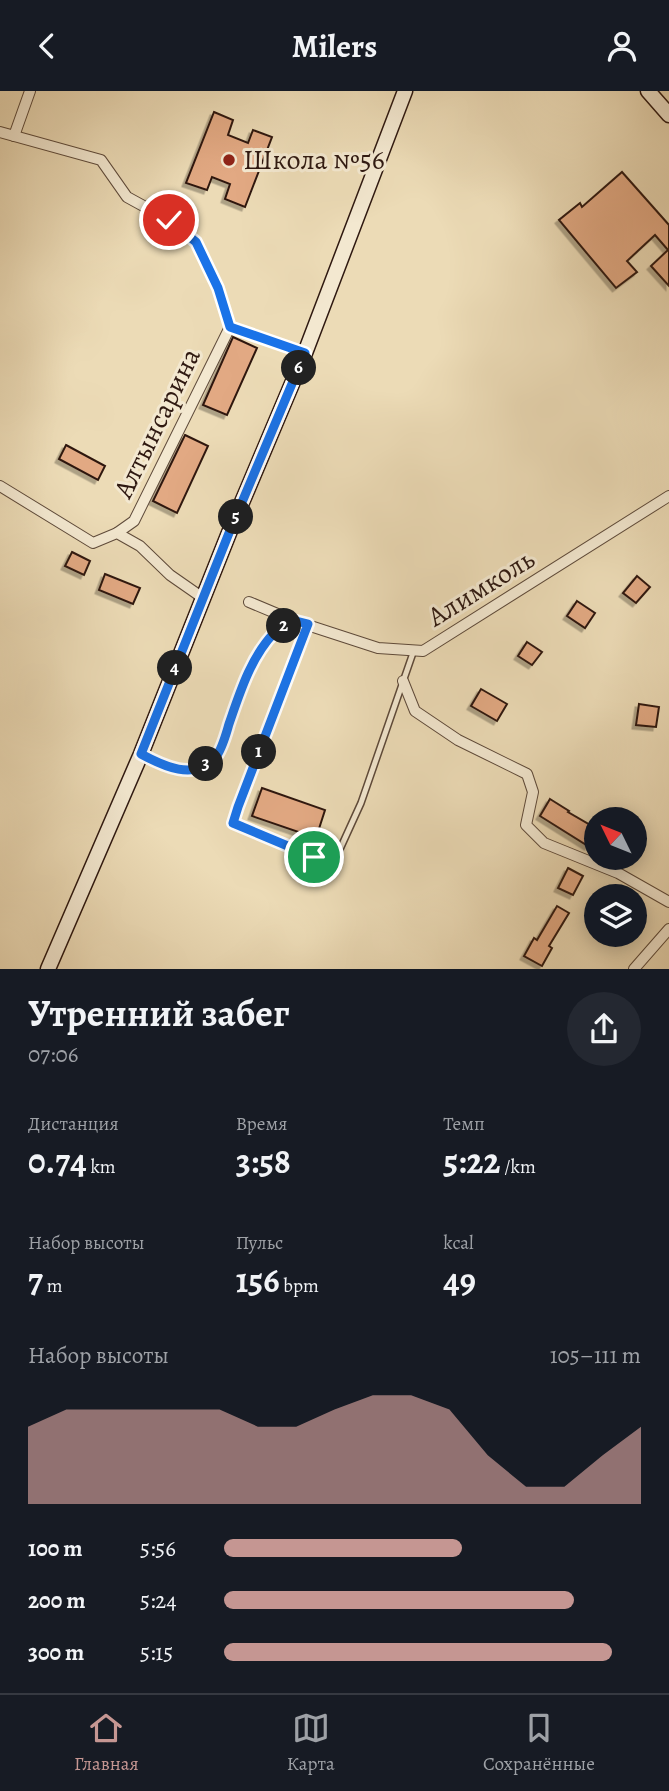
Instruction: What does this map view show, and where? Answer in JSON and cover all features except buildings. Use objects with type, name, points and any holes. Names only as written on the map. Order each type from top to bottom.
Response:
[{"type":"street","points":[[14,136],[30,91]]},
{"type":"street","points":[[48,968],[141,754],[202,598],[305,353],[405,91]]},
{"type":"street","points":[[648,91],[669,115]]},
{"type":"street","name":"Алтынсарина","points":[[0,132],[101,160],[127,197],[169,220],[196,242],[218,288],[230,327],[134,521],[117,533],[93,543],[0,486]]},
{"type":"street","name":"Алтынсарина","points":[[230,327],[305,353]]},
{"type":"street","name":"Алимколь","points":[[249,602],[292,620],[379,648],[423,650],[668,500]]},
{"type":"street","name":"Алтынсарина","points":[[117,533],[140,546],[170,575],[202,598]]},
{"type":"street","points":[[141,754],[165,767],[186,771],[204,767],[216,757],[256,657],[275,632],[292,620]]},
{"type":"street","points":[[403,681],[415,711],[457,740],[527,774],[533,792],[526,825],[544,843],[618,873],[669,902]]},
{"type":"street","points":[[634,968],[669,929]]},
{"type":"lane","points":[[308,624],[233,823],[314,857],[335,860],[361,803],[414,650]]},
{"type":"place","name":"Школа №56","points":[[229,160]]},
{"type":"route","points":[[169,220],[196,242],[218,288],[230,327],[305,353],[229,533],[141,754],[165,767],[186,771],[204,767],[216,757],[256,657],[275,632],[292,620],[308,624],[233,823],[314,857]]}]
